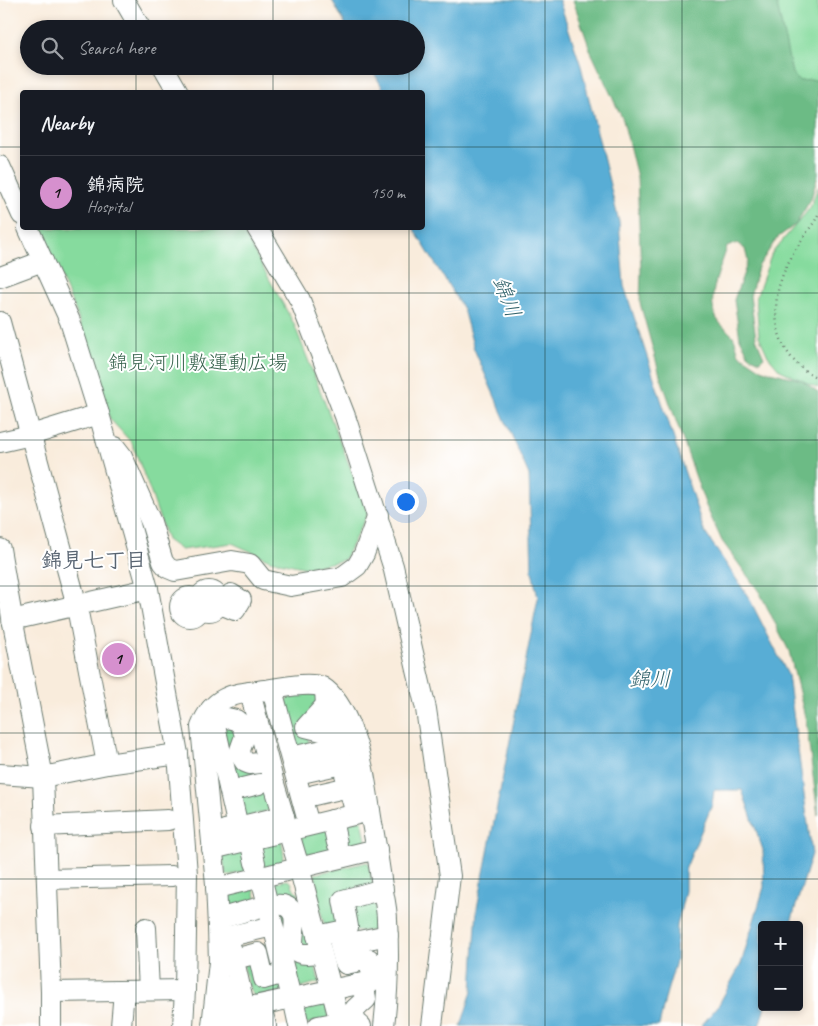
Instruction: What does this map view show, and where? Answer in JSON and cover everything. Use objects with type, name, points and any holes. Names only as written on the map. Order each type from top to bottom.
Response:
[{"type":"street","points":[[124,0],[136,20]]},
{"type":"street","points":[[168,75],[177,90]]},
{"type":"street","points":[[0,166],[20,211]]},
{"type":"street","points":[[28,230],[36,264],[70,321],[99,414],[148,589],[178,754],[188,874],[183,1026]]},
{"type":"street","points":[[258,230],[300,300],[345,416],[393,566],[426,709],[450,876],[432,1026]]},
{"type":"street","points":[[0,277],[36,264]]},
{"type":"street","points":[[0,322],[77,605],[107,764]]},
{"type":"street","points":[[0,442],[31,435],[99,414]]},
{"type":"street","points":[[104,434],[122,456],[129,471],[151,522],[163,562],[168,568],[175,571],[232,561],[250,564],[263,580],[291,586],[342,576],[357,566],[364,554],[378,515]]},
{"type":"street","points":[[0,549],[8,622],[42,777],[52,992],[51,1026]]},
{"type":"street","points":[[8,622],[148,589]]},
{"type":"street","points":[[298,1026],[269,906],[230,791],[212,715],[214,706],[224,698],[250,692],[309,685],[321,687],[325,698],[348,787],[363,813],[376,849],[383,889],[388,935],[372,981],[362,989],[366,998],[353,1012],[356,1022],[361,1026]]},
{"type":"street","points":[[272,690],[309,825]]},
{"type":"street","points":[[250,692],[268,762],[300,867],[340,1024],[318,1026]]},
{"type":"street","points":[[325,698],[332,696],[344,713],[354,736],[363,768],[363,813]]},
{"type":"street","points":[[212,1026],[219,962],[216,888],[202,727],[205,717],[212,715],[236,720],[242,725],[245,736],[240,750],[245,762],[250,764],[268,762]]},
{"type":"street","points":[[309,825],[319,778],[338,748]]},
{"type":"street","points":[[0,774],[42,777],[107,764],[178,754]]},
{"type":"street","points":[[319,778],[363,813]]},
{"type":"street","points":[[319,778],[348,787]]},
{"type":"street","points":[[319,778],[337,843]]},
{"type":"street","points":[[230,791],[259,784]]},
{"type":"street","points":[[44,826],[168,820]]},
{"type":"street","points":[[211,841],[286,823],[309,825]]},
{"type":"street","points":[[216,888],[258,870],[300,867],[376,849]]},
{"type":"street","points":[[47,879],[172,876]]},
{"type":"street","points":[[232,948],[269,906],[283,905],[292,912],[295,918],[296,925],[293,943],[296,950],[302,955],[310,954],[348,927],[342,900],[383,889]]},
{"type":"street","points":[[218,919],[250,928],[273,926]]},
{"type":"street","points":[[146,928],[149,990]]},
{"type":"street","points":[[320,946],[340,945],[388,935]]},
{"type":"street","points":[[340,945],[346,964],[369,959],[372,981],[384,1026]]},
{"type":"street","points":[[232,948],[258,953],[264,979],[285,973]]},
{"type":"street","points":[[232,948],[252,1013]]},
{"type":"street","points":[[252,1013],[292,998],[372,981]]},
{"type":"street","points":[[216,990],[230,988],[266,1026]]},
{"type":"street","points":[[121,1026],[124,990]]},
{"type":"street","points":[[52,992],[185,990]]},
{"type":"street","points":[[216,990],[228,1012],[230,1026]]},
{"type":"path","points":[[818,215],[793,253],[782,274],[775,316],[779,336],[786,350],[797,363],[818,378]]},
{"type":"green space","points":[[573,0],[776,0],[792,73],[798,81],[818,80],[818,175],[811,199],[796,224],[777,238],[758,267],[750,296],[756,338],[764,357],[760,361],[749,356],[740,338],[734,300],[748,261],[745,249],[737,243],[727,247],[715,283],[713,302],[717,319],[733,336],[739,354],[763,370],[802,380],[818,392],[818,815],[806,721],[789,651],[760,593],[722,541],[706,506],[660,375],[640,303],[641,270],[637,177],[623,120],[591,52]]},
{"type":"green space","points":[[753,0],[818,0],[818,125]]},
{"type":"green space","points":[[818,187],[818,388],[780,370],[768,356],[759,336],[756,298],[772,253],[810,208]]},
{"type":"green space","name":"錦見河川敷運動広場","points":[[41,230],[242,230],[294,324],[368,513],[344,560],[307,568],[270,560],[232,543],[181,550],[167,540],[132,443],[110,419],[76,312]]},
{"type":"green space","points":[[301,693],[318,695],[328,737],[318,746],[316,737],[308,738],[310,747],[298,750],[286,700],[293,695]]},
{"type":"green space","points":[[232,722],[260,772],[263,773],[271,807],[270,810],[244,818],[222,723]]},
{"type":"green space","points":[[362,820],[365,842],[317,854],[307,854],[300,832],[338,823]]},
{"type":"green space","points":[[281,837],[284,857],[281,863],[226,876],[222,851]]},
{"type":"green space","points":[[368,862],[373,886],[370,887],[341,924],[326,930],[315,874]]},
{"type":"green space","points":[[287,880],[291,882],[298,893],[312,950],[308,951],[268,884]]},
{"type":"green space","points":[[254,889],[257,902],[230,908],[228,895]]},
{"type":"green space","points":[[374,896],[379,931],[353,931],[348,907]]},
{"type":"green space","points":[[282,910],[289,930],[314,960],[319,982],[298,988],[275,911]]},
{"type":"green space","points":[[244,960],[280,979],[283,991],[255,997],[248,986]]},
{"type":"green space","points":[[325,1002],[330,1019],[305,1024],[302,1005]]},
{"type":"water","name":"錦川","points":[[332,0],[559,0],[581,66],[619,222],[624,286],[704,531],[749,598],[788,675],[812,854],[791,921],[758,921],[758,1011],[764,1011],[759,1026],[701,1026],[718,1006],[741,964],[764,887],[763,850],[742,790],[714,790],[712,805],[685,870],[685,891],[677,926],[676,961],[659,1026],[461,1026],[472,991],[477,908],[538,598],[532,571],[529,475],[474,349],[463,309],[415,230],[425,230],[425,90],[384,90],[375,75],[425,75],[425,20],[343,20]]},
{"type":"place","name":"錦病院","points":[[118,659]]},
{"type":"district","name":"錦見七丁目","points":[[94,560]]}]
